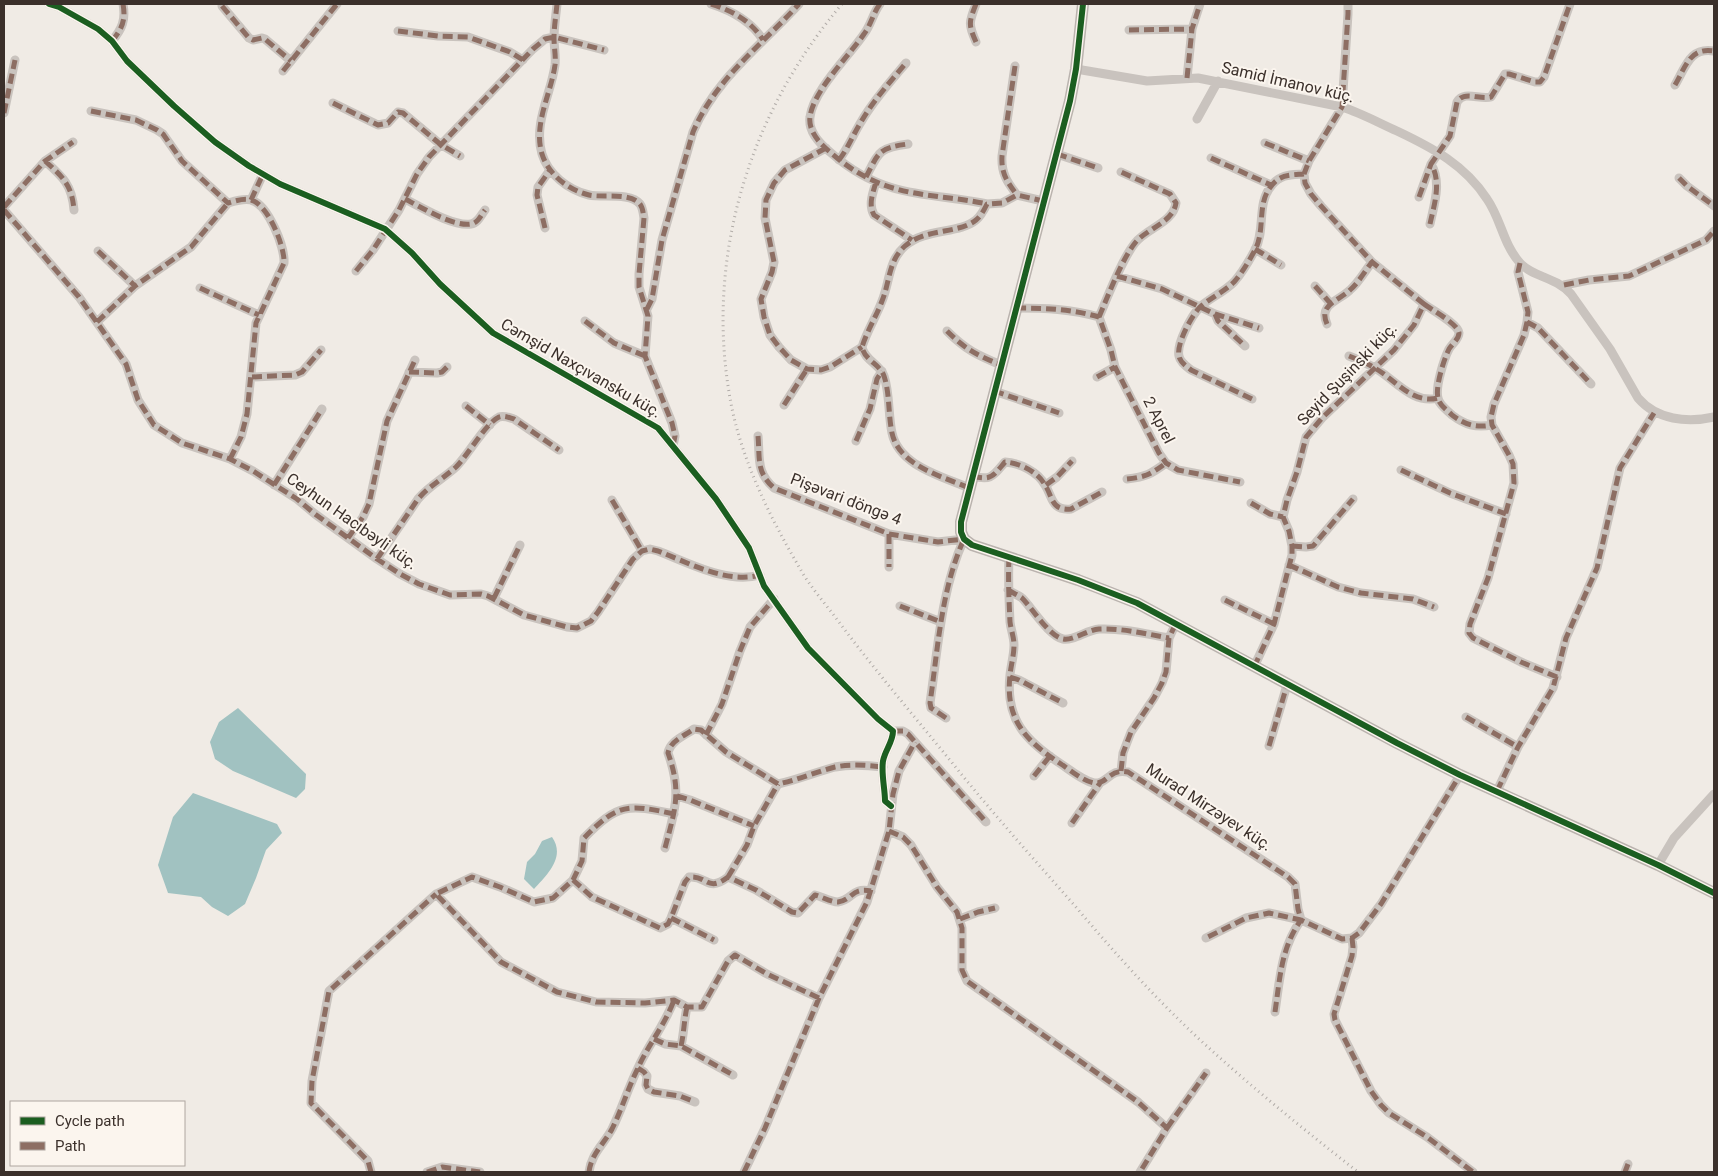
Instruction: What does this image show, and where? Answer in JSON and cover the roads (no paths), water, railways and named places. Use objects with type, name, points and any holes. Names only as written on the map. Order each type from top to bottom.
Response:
[{"type":"street","name":"Cəmşid Naxçıvansku küç.","points":[[49,4],[82,19],[98,29],[112,41],[121,55],[215,142],[263,174],[289,188],[385,229],[493,333],[658,428],[716,499],[749,548],[764,586],[808,648],[892,731]]},
{"type":"street","points":[[112,41],[124,23],[123,4]]},
{"type":"street","points":[[282,70],[337,4]]},
{"type":"street","points":[[557,4],[554,37],[555,62],[553,77],[544,107],[540,137],[542,155],[555,177],[578,192],[590,195],[631,198],[640,203],[644,218],[639,287],[647,309],[648,326],[645,356],[672,423],[675,436],[673,446]]},
{"type":"street","points":[[711,4],[739,15],[757,30],[763,40]]},
{"type":"street","points":[[647,309],[652,299],[662,240],[693,132],[700,115],[724,80],[799,4]]},
{"type":"street","points":[[880,4],[865,33],[826,82],[813,106],[810,118],[811,128],[816,138],[839,160],[866,177],[894,188],[987,204],[1002,203],[1017,195]]},
{"type":"street","points":[[976,4],[969,27],[976,42]]},
{"type":"street","points":[[1083,4],[1076,69],[1057,154],[961,522],[961,532],[964,539],[981,549],[1009,557],[1136,603],[1460,775],[1658,866],[1714,894]]},
{"type":"street","points":[[1187,78],[1192,29],[1200,4]]},
{"type":"street","points":[[1348,4],[1342,107],[1309,162],[1304,174],[1305,183],[1311,194],[1372,262],[1459,331],[1446,356],[1438,389],[1438,398],[1444,408],[1470,425],[1478,427],[1492,425]]},
{"type":"street","points":[[1419,197],[1431,164],[1450,136],[1457,102],[1460,98],[1464,96],[1491,97],[1505,74],[1540,82],[1544,77],[1570,4]]},
{"type":"street","points":[[222,6],[249,38],[253,40],[265,39],[290,61]]},
{"type":"street","points":[[1129,30],[1192,29]]},
{"type":"street","points":[[398,31],[438,36],[468,37],[510,52],[522,60]]},
{"type":"street","points":[[356,271],[373,250],[405,199],[417,174],[440,144],[545,39],[554,37],[604,50]]},
{"type":"street","points":[[1675,85],[1693,55],[1699,50],[1714,51]]},
{"type":"street","points":[[4,113],[16,60]]},
{"type":"street","points":[[839,160],[873,103],[906,63]]},
{"type":"street","points":[[1015,66],[1002,156],[1002,168],[1005,179],[1017,195],[1043,202]]},
{"type":"street","name":"Samid İmanov küç.","points":[[1076,69],[1147,81],[1187,78],[1218,81],[1342,107],[1363,115],[1439,152],[1458,166],[1492,206],[1506,241],[1520,263],[1531,271],[1564,286],[1571,294],[1610,349],[1638,398],[1654,413]]},
{"type":"street","points":[[1198,119],[1218,81]]},
{"type":"street","points":[[333,103],[378,125],[388,123],[398,112],[403,113],[440,144],[460,156]]},
{"type":"street","points":[[91,111],[136,120],[163,134],[182,161],[228,203]]},
{"type":"street","points":[[4,208],[45,161],[73,142]]},
{"type":"street","points":[[1265,143],[1309,162]]},
{"type":"street","points":[[866,177],[877,155],[884,149],[908,144]]},
{"type":"street","points":[[826,148],[784,170],[774,183],[766,200],[765,218],[774,262],[761,299],[764,317],[770,335],[778,347],[791,360],[807,369],[821,370],[830,367],[862,347]]},
{"type":"street","points":[[1057,154],[1098,168]]},
{"type":"street","points":[[1211,158],[1271,185]]},
{"type":"street","points":[[45,161],[63,177],[69,187],[74,210]]},
{"type":"street","points":[[1430,224],[1436,194],[1436,178],[1431,164]]},
{"type":"street","points":[[545,228],[537,195],[538,187],[550,170]]},
{"type":"street","points":[[1016,308],[1054,308],[1099,317],[1117,276],[1135,243],[1142,236],[1156,228],[1176,208],[1176,202],[1170,194],[1121,172]]},
{"type":"street","points":[[251,200],[263,174]]},
{"type":"street","points":[[1252,399],[1191,370],[1183,364],[1179,356],[1179,348],[1189,323],[1200,307],[1235,281],[1255,250],[1262,228],[1262,204],[1271,185],[1284,176],[1304,174]]},
{"type":"street","points":[[1679,178],[1714,206]]},
{"type":"street","points":[[876,182],[871,209],[874,215],[912,240]]},
{"type":"street","points":[[405,199],[447,220],[470,224],[477,221],[485,210]]},
{"type":"street","points":[[96,322],[135,286],[191,247],[228,203],[251,200],[260,204],[265,210],[285,254],[284,263],[259,315],[253,343],[252,377],[244,427],[230,459]]},
{"type":"street","points":[[987,204],[976,220],[965,226],[912,240],[899,252],[889,270],[883,300],[862,347],[863,353],[882,371],[886,383],[892,434],[897,447],[905,457],[916,464],[971,482],[996,475],[1006,462],[1026,468],[1038,476],[1046,485],[1052,500],[1057,506],[1066,510],[1102,492]]},
{"type":"street","name":"Ceyhun Hacıbəyli küç.","points":[[4,208],[79,297],[126,364],[138,400],[154,425],[182,442],[230,459],[253,471],[297,499],[348,538],[400,574],[442,593],[481,594],[494,598],[524,615],[577,628],[591,620],[632,559],[642,551]]},
{"type":"street","points":[[1564,286],[1589,280],[1629,276],[1706,240],[1714,231]]},
{"type":"street","points":[[1255,250],[1281,265]]},
{"type":"street","points":[[98,251],[135,286]]},
{"type":"street","points":[[1327,324],[1324,318],[1325,312],[1331,304],[1350,291],[1372,262]]},
{"type":"street","points":[[1520,263],[1518,272],[1528,312],[1528,322],[1494,404],[1491,417],[1492,425],[1509,454],[1515,472],[1514,482],[1488,578],[1470,624],[1469,633],[1473,638],[1557,677]]},
{"type":"street","points":[[1117,276],[1162,289],[1215,314],[1259,328]]},
{"type":"street","points":[[1316,286],[1331,304]]},
{"type":"street","points":[[200,288],[259,315]]},
{"type":"street","name":"Seyid Şuşinski küç.","points":[[1283,517],[1306,437],[1322,418],[1376,368],[1406,336],[1414,325],[1424,304]]},
{"type":"street","points":[[1215,314],[1218,321],[1245,346]]},
{"type":"street","name":"2 Aprel","points":[[1099,317],[1112,350],[1115,367],[1158,453],[1166,463],[1178,470],[1240,482]]},
{"type":"street","points":[[585,322],[614,343],[645,356]]},
{"type":"street","points":[[1528,322],[1538,328],[1591,384]]},
{"type":"street","points":[[946,331],[967,349],[1001,366]]},
{"type":"street","points":[[252,377],[295,375],[302,372],[321,350]]},
{"type":"street","points":[[1349,356],[1376,368],[1415,397],[1430,400],[1438,398]]},
{"type":"street","points":[[348,538],[370,504],[387,421],[415,360]]},
{"type":"street","points":[[409,372],[437,373],[442,372],[447,366]]},
{"type":"street","points":[[1097,377],[1115,367]]},
{"type":"street","points":[[784,405],[807,369]]},
{"type":"street","points":[[856,441],[870,409],[877,380],[882,371]]},
{"type":"street","points":[[994,391],[1059,414]]},
{"type":"street","points":[[466,406],[490,425]]},
{"type":"street","points":[[274,485],[322,409]]},
{"type":"street","points":[[1497,791],[1518,747],[1553,688],[1566,638],[1597,568],[1620,468],[1654,413],[1666,417],[1703,420],[1714,417]]},
{"type":"street","points":[[377,559],[418,499],[425,491],[456,467],[490,425],[499,417],[506,416],[514,419],[560,450]]},
{"type":"street","name":"Pişəvari döngə 4","points":[[758,436],[761,471],[765,480],[774,488],[889,534],[938,542],[964,539]]},
{"type":"street","points":[[1046,485],[1057,477],[1072,461]]},
{"type":"street","points":[[1127,479],[1142,478],[1150,475],[1166,463]]},
{"type":"street","points":[[1401,470],[1443,490],[1506,514]]},
{"type":"street","points":[[1292,546],[1313,546],[1352,499]]},
{"type":"street","points":[[612,500],[642,551],[650,549],[658,551],[721,575],[749,578],[760,575]]},
{"type":"street","points":[[1251,503],[1270,514],[1283,517],[1292,546],[1292,556],[1274,624],[1254,667]]},
{"type":"street","points":[[889,534],[889,567]]},
{"type":"street","points":[[946,718],[931,708],[930,703],[941,622],[952,571],[964,539]]},
{"type":"street","points":[[494,598],[520,545]]},
{"type":"street","points":[[1009,557],[1008,590],[1010,625],[1014,646],[1010,677],[1011,706],[1015,720],[1027,738],[1050,756],[1087,780],[1100,783]]},
{"type":"street","points":[[1289,565],[1338,588],[1361,593],[1406,597],[1434,607]]},
{"type":"street","points":[[1008,590],[1020,596],[1050,631],[1061,639],[1071,639],[1097,629],[1119,629],[1169,638]]},
{"type":"street","points":[[706,735],[722,704],[736,660],[750,627],[774,599]]},
{"type":"street","points":[[1225,600],[1274,624]]},
{"type":"street","points":[[900,606],[941,622]]},
{"type":"street","points":[[1121,771],[1123,753],[1131,732],[1162,683],[1166,672],[1169,638],[1176,623]]},
{"type":"street","points":[[1010,677],[1063,703]]},
{"type":"street","points":[[1269,746],[1288,685]]},
{"type":"street","points":[[1466,717],[1518,747]]},
{"type":"street","points":[[665,848],[677,796],[677,787],[668,753],[672,744],[694,729],[698,729],[726,752],[778,784],[798,780],[836,767],[883,766]]},
{"type":"street","points":[[891,806],[885,801],[883,760],[893,737],[892,731],[903,731],[908,734],[986,822]]},
{"type":"street","points":[[744,1172],[765,1128],[818,998],[871,891],[889,831],[891,806],[899,771],[915,742]]},
{"type":"street","points":[[1034,776],[1050,756]]},
{"type":"street","name":"Murad Mirzəyev küç.","points":[[1100,783],[1115,772],[1128,772],[1288,877],[1295,884],[1301,920]]},
{"type":"street","points":[[1206,938],[1246,918],[1269,913],[1301,920],[1342,939],[1352,938],[1365,927],[1381,904],[1460,775]]},
{"type":"street","points":[[1072,823],[1100,783]]},
{"type":"street","points":[[573,880],[592,896],[660,928],[668,924],[685,882],[689,877],[694,876],[713,884],[719,884],[728,877],[747,845],[754,826],[778,784]]},
{"type":"street","points":[[1658,866],[1674,838],[1714,794]]},
{"type":"street","points":[[677,796],[754,826]]},
{"type":"street","points":[[372,1172],[368,1161],[311,1103],[312,1081],[329,991],[436,894],[472,877],[534,902],[553,898],[573,880],[582,861],[584,838],[600,822],[620,809],[644,808],[674,814]]},
{"type":"street","points":[[889,831],[903,838],[911,845],[960,919],[962,928],[962,970],[967,982],[1138,1102],[1168,1128]]},
{"type":"street","points":[[728,877],[756,890],[792,912],[798,913],[815,895],[832,902],[838,902],[844,901],[856,891],[862,889],[871,891]]},
{"type":"street","points":[[436,894],[474,936],[501,962],[557,992],[596,1002],[645,1003],[674,1000],[687,1007],[702,1007],[728,961],[735,955],[767,974],[818,998]]},
{"type":"street","points":[[960,919],[995,908]]},
{"type":"street","points":[[671,918],[714,940]]},
{"type":"street","points":[[1275,1012],[1284,951],[1301,920]]},
{"type":"street","points":[[1352,938],[1354,947],[1352,956],[1334,1014],[1335,1020],[1371,1091],[1381,1105],[1389,1112],[1427,1137],[1473,1172]]},
{"type":"street","points":[[589,1172],[594,1156],[609,1135],[638,1068],[674,1000]]},
{"type":"street","points":[[681,1046],[685,1032],[684,1018],[687,1007]]},
{"type":"street","points":[[654,1039],[665,1044],[681,1046],[733,1075]]},
{"type":"street","points":[[638,1068],[647,1076],[646,1085],[648,1089],[654,1092],[680,1096],[695,1102]]},
{"type":"street","points":[[1140,1172],[1206,1073]]},
{"type":"street","points":[[427,1172],[442,1167],[480,1172]]},
{"type":"water","points":[[238,708],[306,774],[305,789],[296,798],[233,771],[215,759],[210,742],[219,722]]},
{"type":"water","points":[[193,793],[277,824],[282,833],[266,850],[245,904],[228,916],[212,907],[201,897],[168,893],[158,865],[173,817]]},
{"type":"water","points":[[552,837],[556,844],[556,859],[549,872],[534,889],[524,879],[527,862],[535,854],[542,841]]},
{"type":"railway","points":[[842,4],[810,46],[783,90],[760,137],[743,186],[731,236],[724,288],[724,340],[729,392],[739,437],[765,504],[802,572],[882,678],[976,792],[1104,940],[1198,1038],[1276,1106],[1358,1172]]}]
